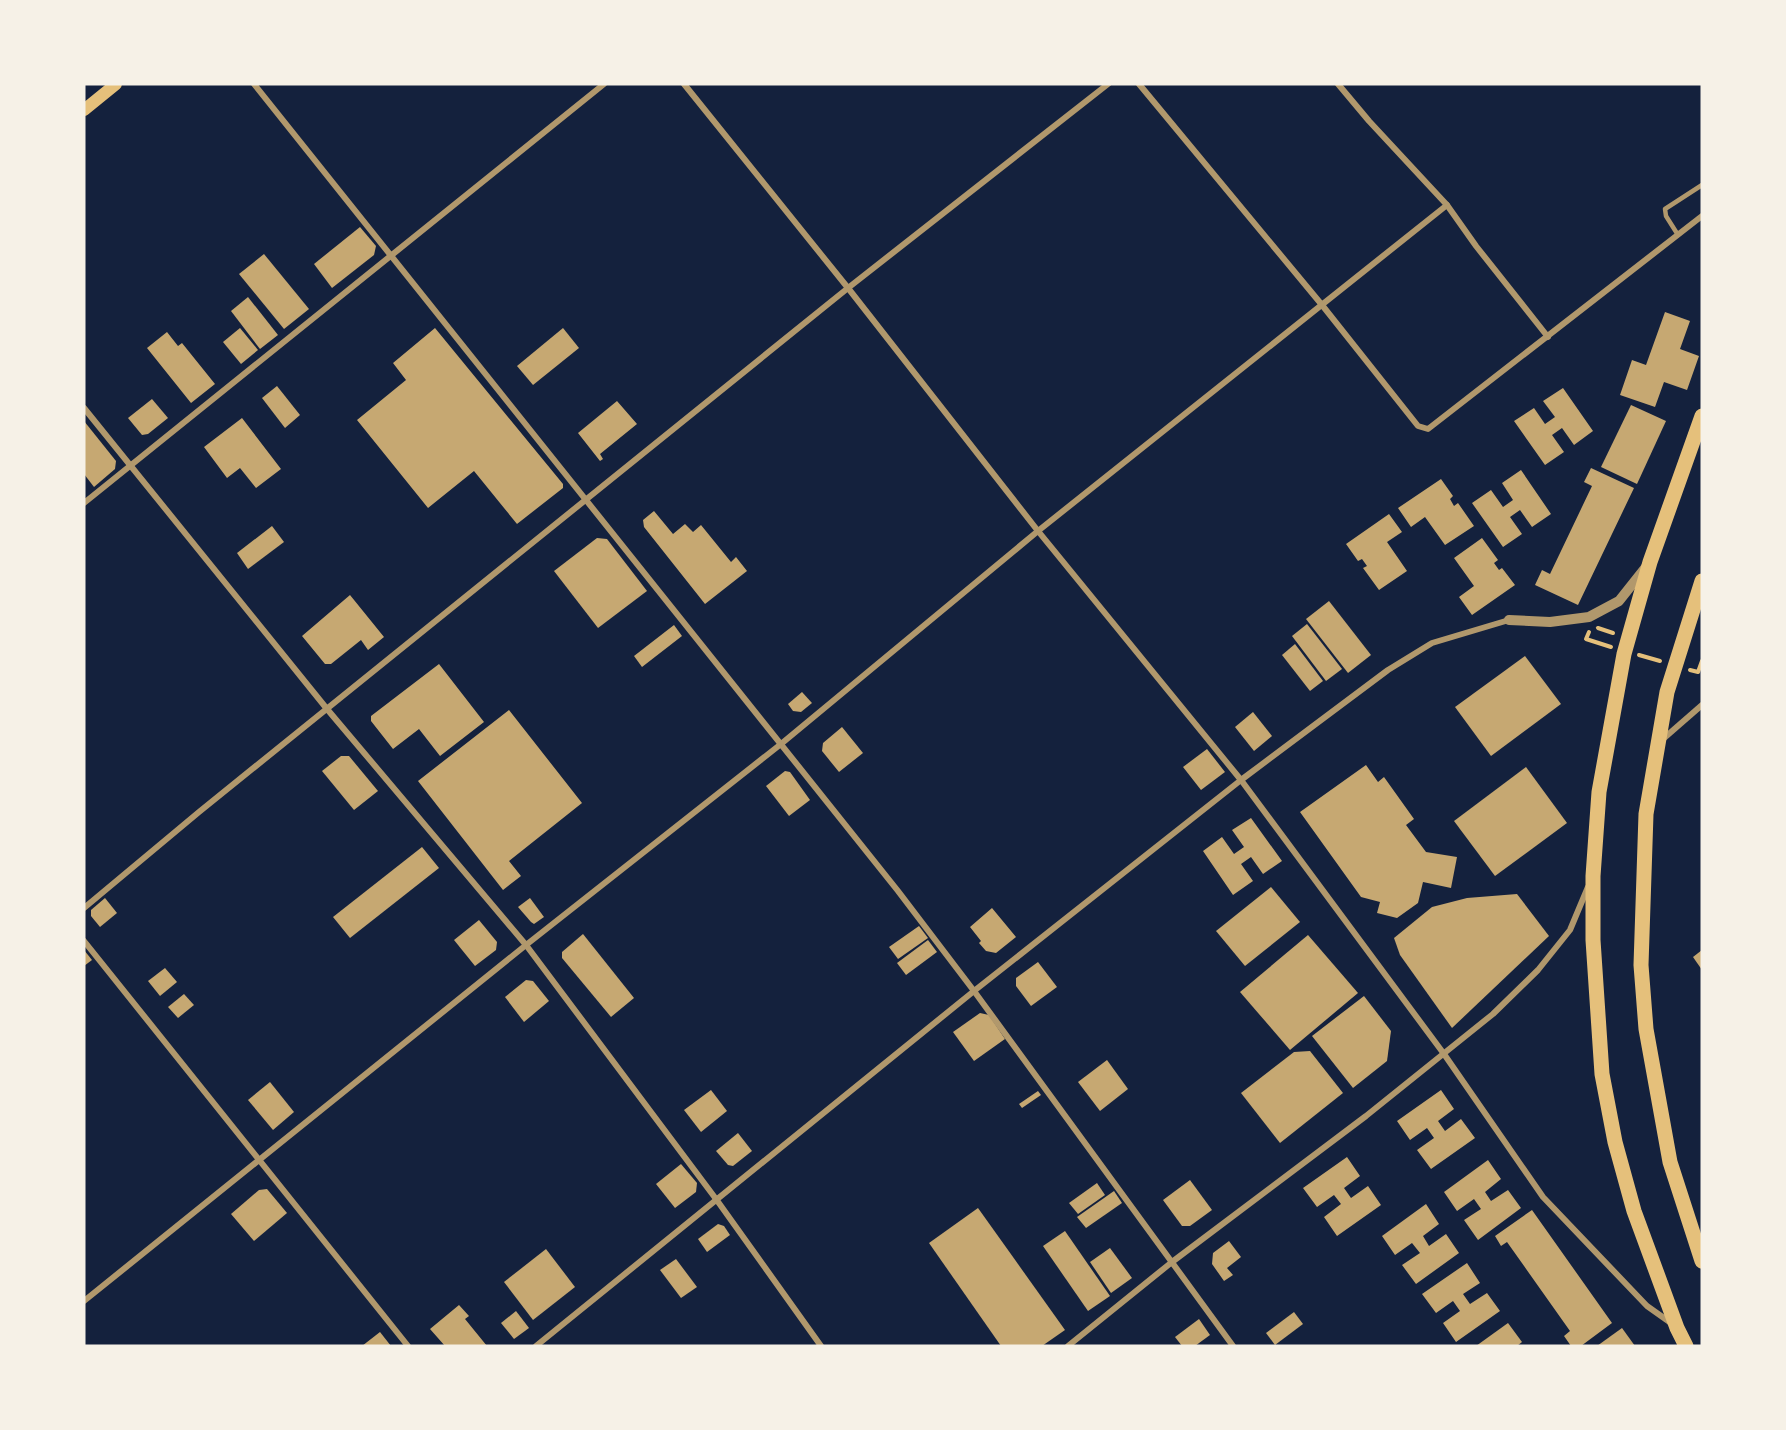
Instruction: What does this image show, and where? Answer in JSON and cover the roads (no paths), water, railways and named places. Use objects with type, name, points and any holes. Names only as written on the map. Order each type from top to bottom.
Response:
[{"type":"main road","points":[[84,110],[116,84]]},
{"type":"main road","points":[[1686,1346],[1677,1328],[1634,1211],[1615,1142],[1602,1074],[1593,940],[1593,876],[1599,792],[1624,654],[1650,562],[1702,416]]},
{"type":"main road","points":[[1702,581],[1667,692],[1646,814],[1641,964],[1646,1029],[1670,1162],[1702,1261]]},
{"type":"street","points":[[254,84],[898,891],[974,991],[1233,1346]]},
{"type":"street","points":[[84,503],[604,84]]},
{"type":"street","points":[[684,84],[848,288],[1038,531],[1241,780],[1444,1054],[1543,1197],[1647,1306],[1677,1328]]},
{"type":"street","points":[[84,908],[848,288],[1108,84]]},
{"type":"street","points":[[1139,84],[1322,305],[1418,426],[1428,429],[1702,216]]},
{"type":"street","points":[[1338,84],[1447,205],[1476,246],[1548,337]]},
{"type":"street","points":[[84,1301],[526,945],[781,744],[1038,531],[1447,205]]},
{"type":"street","points":[[84,408],[327,709],[526,945],[717,1199],[821,1346]]},
{"type":"street","points":[[536,1346],[974,991],[1241,780],[1388,670],[1432,643],[1509,620],[1550,622],[1589,616],[1619,601],[1650,562]]},
{"type":"street","points":[[1658,743],[1702,705]]},
{"type":"street","points":[[1068,1346],[1172,1262],[1357,1123],[1493,1014],[1538,970],[1570,930],[1593,876]]},
{"type":"street","points":[[84,941],[408,1346]]},
{"type":"lane","points":[[1678,235],[1665,216],[1665,209],[1702,185]]}]
